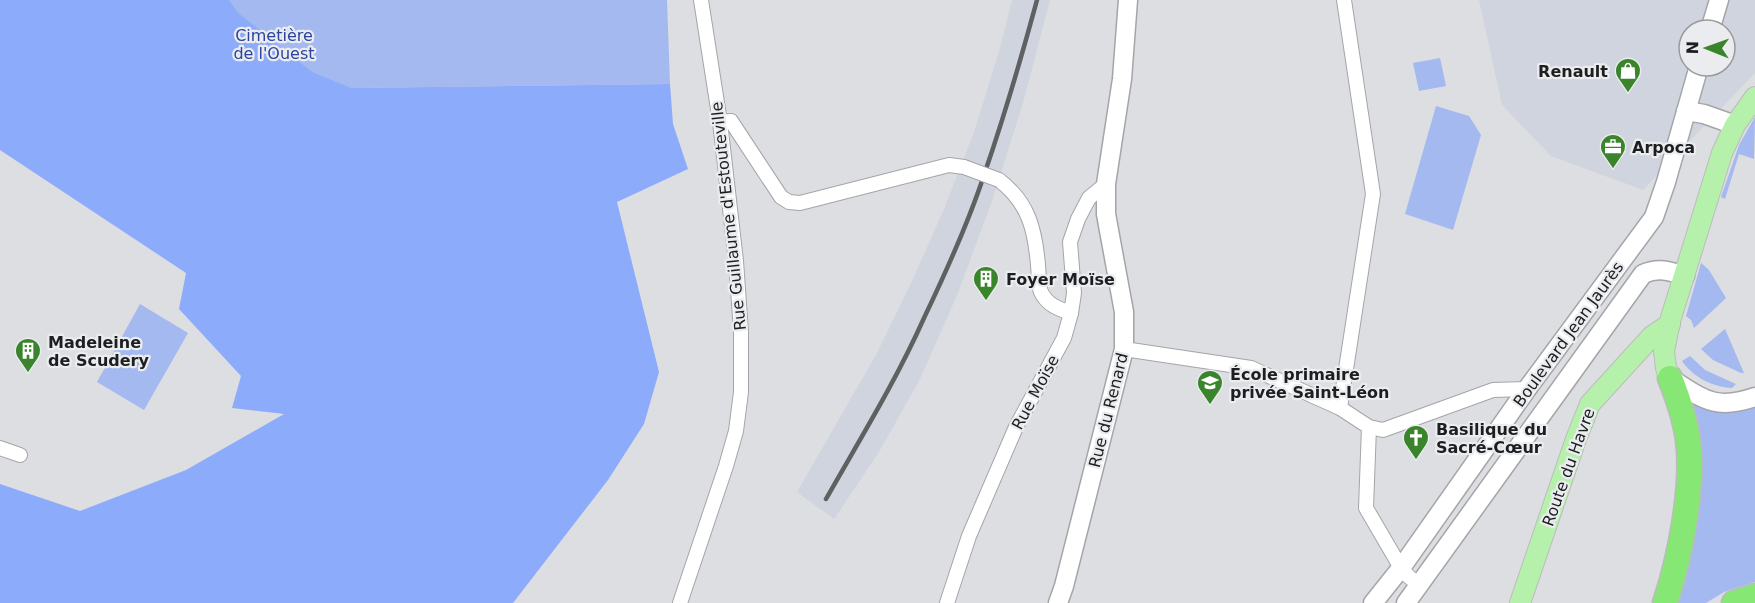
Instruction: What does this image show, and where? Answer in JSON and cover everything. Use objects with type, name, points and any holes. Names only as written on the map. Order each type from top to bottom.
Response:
[{"type":"highway","points":[[1666,601],[1679,551],[1687,498],[1689,460],[1684,420],[1670,378]]},
{"type":"highway","points":[[1734,603],[1755,596]]},
{"type":"main road","name":"Rue du Renard","points":[[1058,603],[1124,350],[1124,312],[1106,214],[1106,184],[1122,80],[1128,0]]},
{"type":"main road","points":[[1714,18],[1719,0]]},
{"type":"main road","name":"Boulevard Jean Jaurès","points":[[1373,603],[1401,568],[1527,389],[1628,254],[1657,210],[1696,78]]},
{"type":"main road","points":[[1755,97],[1735,125],[1722,153],[1670,324],[1664,351],[1670,378],[1698,396],[1718,403],[1735,403],[1755,397]]},
{"type":"main road","points":[[1686,111],[1704,114],[1735,125]]},
{"type":"main road","name":"Boulevard Jean Jaurès","points":[[1406,603],[1643,274],[1651,270],[1661,270],[1685,276]]},
{"type":"main road","name":"Route du Havre","points":[[1520,603],[1590,404],[1652,336],[1670,324]]},
{"type":"street","name":"Rue Guillaume d'Estouteville","points":[[680,603],[726,466],[736,430],[741,392],[741,332],[736,261],[720,122],[701,0]]},
{"type":"street","points":[[1340,408],[1373,194],[1344,0]]},
{"type":"street","points":[[720,122],[731,121],[781,197],[789,202],[801,203],[949,165],[964,167],[999,180],[1010,189],[1028,213],[1035,237],[1041,292],[1054,307],[1071,313]]},
{"type":"street","name":"Rue Moïse","points":[[947,603],[969,536],[1016,427],[1064,338],[1074,293],[1070,242],[1089,198],[1106,184]]},
{"type":"street","points":[[1124,350],[1251,368],[1340,408],[1369,427],[1383,430],[1493,390],[1527,389]]},
{"type":"street","points":[[1369,427],[1366,508],[1401,568],[1420,585]]},
{"type":"street","points":[[0,448],[20,455]]},
{"type":"shaded area","points":[[1012,0],[1050,0],[1023,103],[992,201],[958,293],[920,379],[879,452],[834,519],[797,492],[877,353],[944,209],[974,132]]},
{"type":"shaded area","points":[[1479,0],[1755,0],[1755,73],[1643,190],[1551,156],[1502,105]]},
{"type":"green space","points":[[0,0],[229,0],[237,12],[312,72],[351,88],[670,84],[673,124],[688,169],[617,202],[659,372],[644,424],[608,480],[513,603],[0,603],[0,484],[80,511],[186,470],[284,414],[232,408],[241,376],[179,309],[186,273],[0,150]]},
{"type":"green space","name":"Cimetière de l'Ouest","points":[[191,0],[667,0],[670,84],[195,90]]},
{"type":"green space","points":[[1440,58],[1446,86],[1419,91],[1413,63]]},
{"type":"green space","points":[[1436,106],[1469,116],[1481,135],[1453,230],[1405,214]]},
{"type":"green space","points":[[1755,117],[1754,159],[1739,154],[1725,199],[1721,197],[1739,145]]},
{"type":"green space","points":[[1701,263],[1709,270],[1726,298],[1694,328],[1691,320],[1686,316]]},
{"type":"green space","points":[[140,304],[188,333],[144,410],[97,382]]},
{"type":"green space","points":[[1725,329],[1744,373],[1713,360],[1701,349]]},
{"type":"green space","points":[[1690,356],[1705,370],[1736,384],[1732,388],[1717,386],[1704,380],[1682,361]]},
{"type":"green space","points":[[1692,401],[1755,403],[1755,582],[1724,592],[1706,603],[1676,603],[1696,424]]},
{"type":"railway","points":[[826,499],[902,364],[956,248],[978,193],[1037,0]]},
{"type":"place","name":"Renault","points":[[1628,94]]},
{"type":"place","name":"Arpoca","points":[[1613,170]]},
{"type":"place","name":"Foyer Moïse","points":[[986,302]]},
{"type":"place","name":"Madeleine de Scudery","points":[[28,374]]},
{"type":"place","name":"École primaire privée Saint-Léon","points":[[1210,406]]},
{"type":"place","name":"Basilique du Sacré-Cœur","points":[[1416,461]]}]
